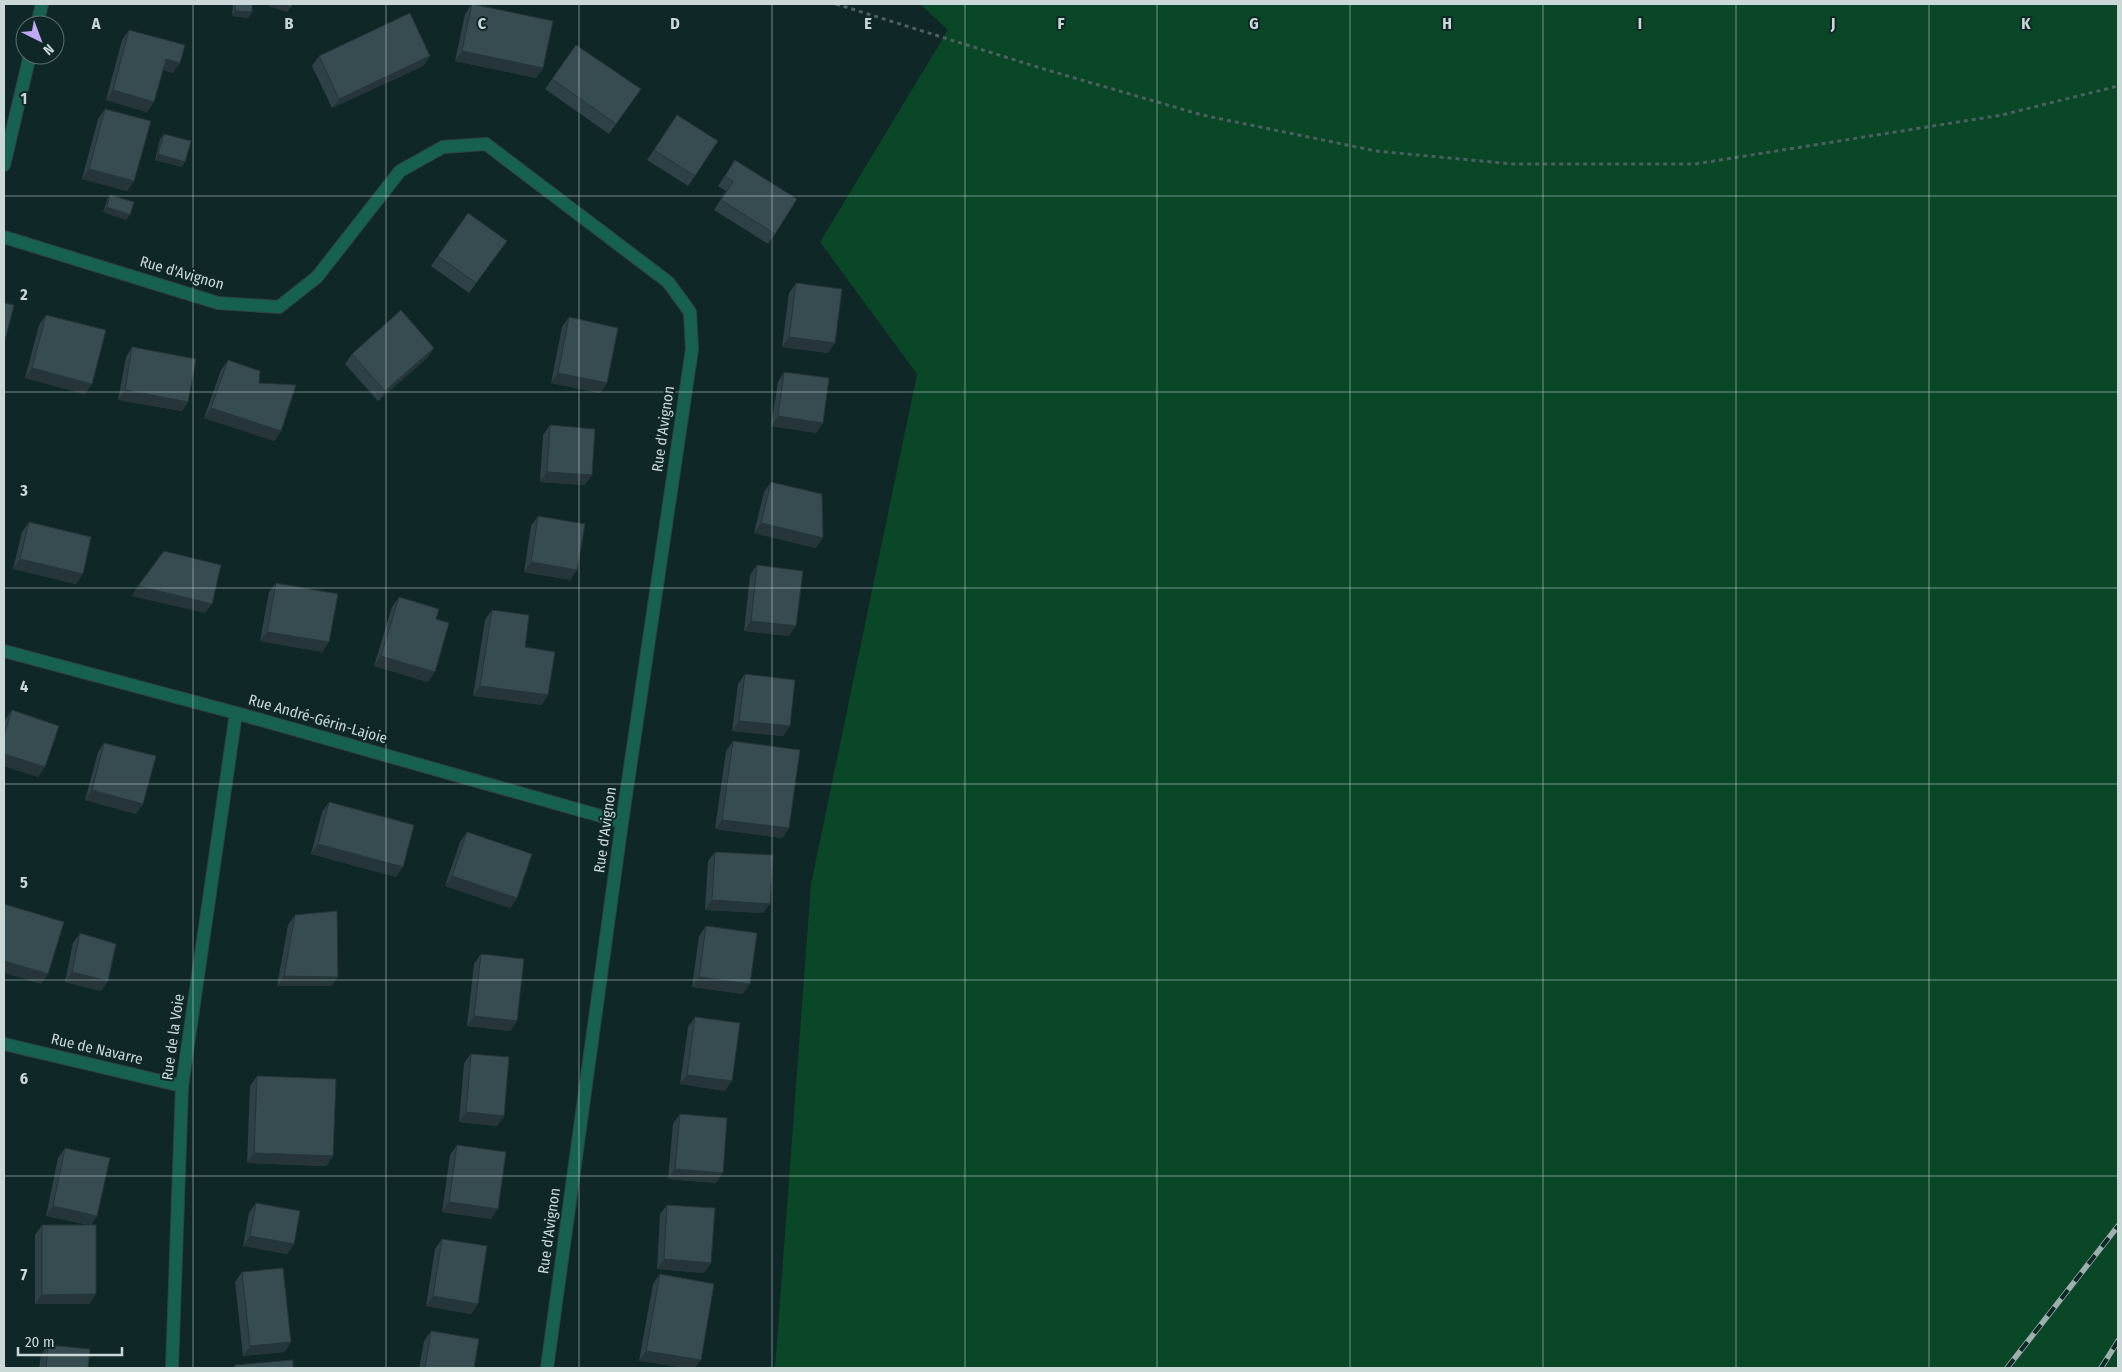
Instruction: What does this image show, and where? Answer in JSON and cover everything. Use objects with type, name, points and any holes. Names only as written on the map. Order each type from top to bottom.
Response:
[{"type":"street","points":[[4,165],[28,65]]},
{"type":"street","name":"Rue d'Avignon","points":[[4,237],[218,303],[279,307],[317,276],[400,171],[443,147],[486,144],[668,282],[690,312],[692,349],[622,822],[547,1368]]},
{"type":"street","name":"Rue André-Gérin-Lajoie","points":[[4,651],[236,712],[622,822]]},
{"type":"street","name":"Rue de la Voie","points":[[172,1368],[182,1086],[236,712]]},
{"type":"street","name":"Rue de Navarre","points":[[4,1044],[182,1086]]},
{"type":"path","points":[[836,4],[1047,70],[1202,115],[1376,151],[1513,164],[1695,164],[2002,115],[2118,86]]},
{"type":"green space","points":[[920,4],[2118,4],[2118,1368],[775,1368],[811,884],[917,374],[820,242],[948,30]]},
{"type":"building","points":[[236,4],[252,4],[252,12],[235,11]]},
{"type":"building","points":[[280,4],[292,4],[291,7]]},
{"type":"building","points":[[472,4],[553,21],[543,68],[462,51]]},
{"type":"building","points":[[410,13],[430,56],[339,99],[319,56]]},
{"type":"building","points":[[129,30],[185,45],[180,63],[166,59],[154,102],[113,90]]},
{"type":"building","points":[[576,45],[641,89],[616,124],[552,79]]},
{"type":"building","points":[[105,109],[151,121],[134,181],[89,169]]},
{"type":"building","points":[[677,115],[718,141],[695,176],[654,150]]},
{"type":"building","points":[[164,134],[191,141],[185,162],[158,154]]},
{"type":"building","points":[[735,160],[797,199],[775,234],[721,200],[733,182],[725,176]]},
{"type":"building","points":[[110,195],[134,202],[130,215],[107,207]]},
{"type":"building","points":[[468,213],[507,241],[476,283],[438,256]]},
{"type":"building","points":[[796,283],[842,289],[835,343],[789,337]]},
{"type":"building","points":[[4,303],[14,305],[4,344]]},
{"type":"building","points":[[401,310],[434,348],[385,391],[352,354]]},
{"type":"building","points":[[46,315],[106,330],[92,384],[32,368]]},
{"type":"building","points":[[569,317],[618,328],[607,383],[558,373]]},
{"type":"building","points":[[132,347],[196,359],[188,402],[125,390]]},
{"type":"building","points":[[228,360],[260,371],[259,383],[296,385],[281,431],[211,408]]},
{"type":"building","points":[[784,372],[829,378],[823,423],[778,416]]},
{"type":"building","points":[[550,425],[595,429],[592,475],[547,472]]},
{"type":"building","points":[[771,482],[822,494],[823,538],[761,523]]},
{"type":"building","points":[[538,516],[585,524],[577,570],[531,562]]},
{"type":"building","points":[[29,522],[91,537],[83,574],[20,559]]},
{"type":"building","points":[[164,551],[221,565],[212,604],[138,586]]},
{"type":"building","points":[[757,565],[803,571],[796,626],[751,621]]},
{"type":"building","points":[[276,583],[338,594],[329,642],[267,632]]},
{"type":"building","points":[[399,597],[439,609],[436,619],[449,623],[435,672],[381,656]]},
{"type":"building","points":[[492,610],[529,615],[525,647],[555,652],[548,695],[480,686]]},
{"type":"building","points":[[745,674],[795,680],[790,726],[739,721]]},
{"type":"building","points":[[12,710],[59,726],[45,767],[4,754],[4,735]]},
{"type":"building","points":[[733,741],[800,750],[789,828],[722,820]]},
{"type":"building","points":[[104,743],[156,756],[143,804],[92,790]]},
{"type":"building","points":[[329,802],[414,825],[403,867],[318,844]]},
{"type":"building","points":[[467,832],[532,854],[517,898],[452,876]]},
{"type":"building","points":[[715,852],[773,855],[770,904],[712,900]]},
{"type":"building","points":[[4,904],[64,922],[48,974],[4,961]]},
{"type":"building","points":[[337,911],[338,977],[284,976],[295,915]]},
{"type":"building","points":[[706,926],[757,933],[750,984],[699,977]]},
{"type":"building","points":[[80,933],[116,944],[108,981],[72,972]]},
{"type":"building","points":[[481,954],[524,959],[517,1021],[474,1016]]},
{"type":"building","points":[[695,1017],[740,1023],[732,1081],[687,1075]]},
{"type":"building","points":[[471,1054],[509,1057],[504,1116],[466,1112]]},
{"type":"building","points":[[257,1076],[336,1079],[333,1156],[254,1153]]},
{"type":"building","points":[[680,1114],[727,1118],[723,1173],[675,1169]]},
{"type":"building","points":[[457,1145],[506,1152],[498,1209],[449,1202]]},
{"type":"building","points":[[65,1148],[110,1158],[97,1216],[53,1206]]},
{"type":"building","points":[[256,1203],[300,1211],[294,1244],[250,1236]]},
{"type":"building","points":[[667,1205],[715,1208],[711,1263],[664,1259]]},
{"type":"building","points":[[42,1225],[96,1225],[96,1294],[42,1295]]},
{"type":"building","points":[[442,1239],[487,1246],[478,1304],[433,1296]]},
{"type":"building","points":[[283,1268],[291,1342],[250,1346],[242,1272]]},
{"type":"building","points":[[660,1274],[714,1284],[701,1360],[646,1351]]},
{"type":"building","points":[[431,1331],[479,1339],[474,1368],[425,1368]]},
{"type":"building","points":[[48,1345],[90,1349],[88,1368],[46,1368]]},
{"type":"building","points":[[293,1360],[293,1368],[235,1368],[235,1365]]},
{"type":"railway","points":[[2007,1368],[2118,1226]]},
{"type":"railway","points":[[2101,1368],[2118,1341]]}]
